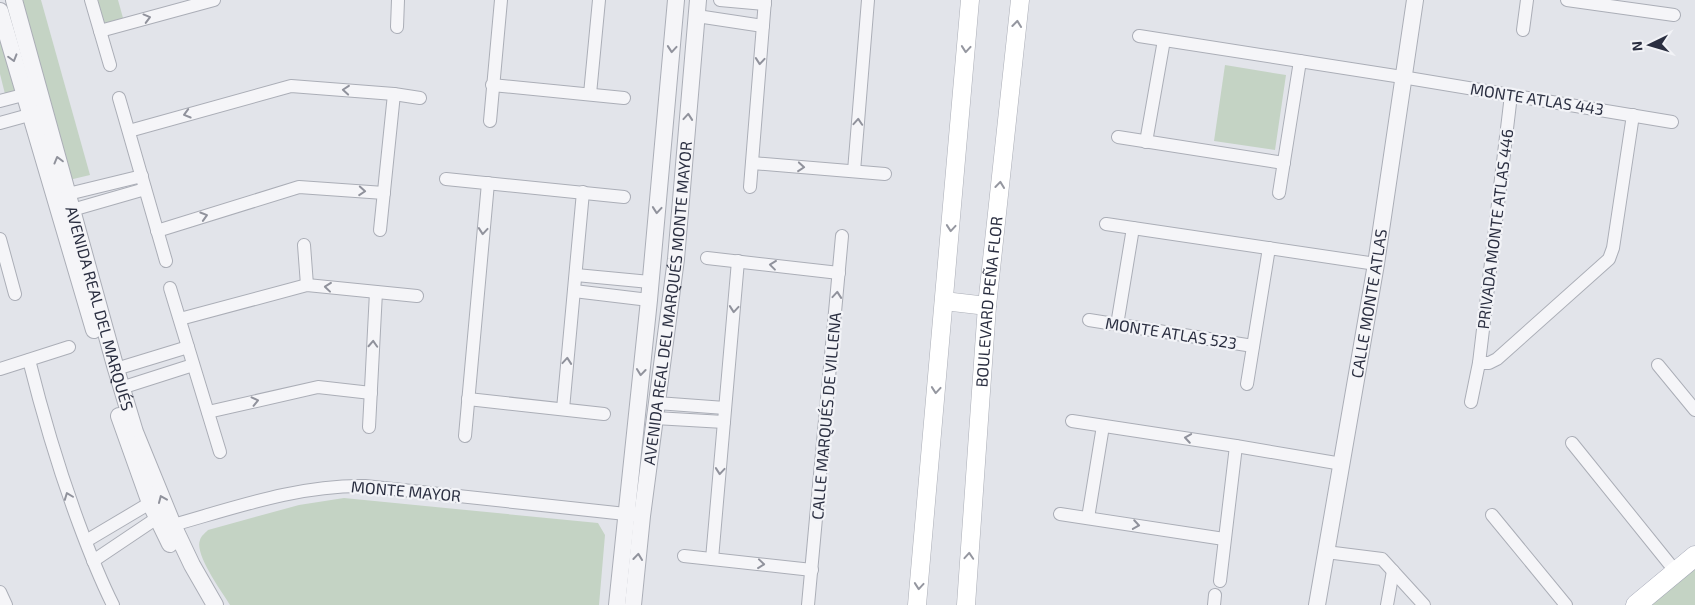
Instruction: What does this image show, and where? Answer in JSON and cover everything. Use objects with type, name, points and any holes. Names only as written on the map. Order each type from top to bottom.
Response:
[{"type":"main road","points":[[917,605],[970,0]]},
{"type":"main road","name":"BOULEVARD PEÑA FLOR","points":[[966,605],[987,306],[1020,0]]},
{"type":"main road","points":[[944,301],[987,306]]},
{"type":"main road","points":[[1636,605],[1695,556]]},
{"type":"street","name":"AVENIDA REAL DEL MARQUÉS","points":[[14,0],[121,388],[135,432],[173,525],[192,565],[215,605]]},
{"type":"street","points":[[91,0],[110,65]]},
{"type":"street","points":[[100,31],[214,0]]},
{"type":"street","points":[[396,27],[398,0]]},
{"type":"street","points":[[490,121],[501,0]]},
{"type":"street","points":[[590,94],[599,0]]},
{"type":"street","name":"AVENIDA REAL DEL MARQUÉS MONTE MAYOR","points":[[633,605],[635,515],[650,282],[676,0]]},
{"type":"street","points":[[720,0],[765,2],[750,187]]},
{"type":"street","points":[[854,171],[868,0]]},
{"type":"street","name":"CALLE MONTE ATLAS","points":[[1317,605],[1376,264],[1402,77],[1415,0]]},
{"type":"street","points":[[1523,30],[1527,0]]},
{"type":"street","points":[[1567,0],[1674,15]]},
{"type":"street","points":[[698,8],[763,26]]},
{"type":"street","name":"AVENIDA REAL DEL MARQUÉS MONTE MAYOR","points":[[618,605],[656,410],[676,259],[698,8]]},
{"type":"street","name":"AVENIDA REAL DEL MARQUÉS","points":[[0,11],[23,95],[125,437],[153,510],[180,564],[204,605]]},
{"type":"street","name":"MONTE ATLAS 443","points":[[1139,36],[1672,122]]},
{"type":"street","points":[[1146,142],[1164,40]]},
{"type":"street","points":[[1280,193],[1300,61]]},
{"type":"street","points":[[492,85],[624,98]]},
{"type":"street","points":[[129,131],[291,86],[394,94],[420,98]]},
{"type":"street","points":[[380,230],[394,94]]},
{"type":"street","points":[[0,101],[23,95]]},
{"type":"street","name":"PRIVADA MONTE ATLAS 446","points":[[1471,402],[1479,363],[1511,95]]},
{"type":"street","points":[[119,98],[166,261]]},
{"type":"street","points":[[0,123],[29,115]]},
{"type":"street","name":"PRIVADA MONTE ATLAS 446","points":[[1479,363],[1489,363],[1497,359],[1609,258],[1613,248],[1632,115]]},
{"type":"street","points":[[1118,137],[1284,163]]},
{"type":"street","points":[[752,163],[885,174]]},
{"type":"street","points":[[446,179],[624,196]]},
{"type":"street","points":[[68,194],[143,183]]},
{"type":"street","points":[[72,210],[143,183]]},
{"type":"street","points":[[465,436],[488,183]]},
{"type":"street","points":[[157,231],[299,187],[384,193]]},
{"type":"street","points":[[563,409],[583,192]]},
{"type":"street","points":[[1106,224],[1376,264]]},
{"type":"street","points":[[1117,325],[1132,228]]},
{"type":"street","name":"CALLE MARQUÉS DE VILLENA","points":[[808,605],[842,236]]},
{"type":"street","points":[[0,239],[3,263],[15,294]]},
{"type":"street","points":[[304,245],[307,285]]},
{"type":"street","points":[[1247,384],[1269,248]]},
{"type":"street","points":[[707,258],[838,273]]},
{"type":"street","points":[[712,559],[738,261]]},
{"type":"street","points":[[576,275],[650,282]]},
{"type":"street","points":[[180,319],[307,285],[417,296]]},
{"type":"street","points":[[170,288],[220,452]]},
{"type":"street","points":[[574,291],[649,300]]},
{"type":"street","points":[[369,427],[376,292]]},
{"type":"street","name":"MONTE ATLAS 523","points":[[1089,320],[1253,346]]},
{"type":"street","points":[[0,369],[69,347]]},
{"type":"street","points":[[116,369],[188,347]]},
{"type":"street","points":[[29,360],[44,422],[63,482],[93,561],[113,605]]},
{"type":"street","points":[[121,388],[193,365]]},
{"type":"street","points":[[1658,365],[1695,410]]},
{"type":"street","points":[[208,412],[318,387],[371,393]]},
{"type":"street","points":[[468,399],[604,414]]},
{"type":"street","points":[[656,410],[725,408]]},
{"type":"street","points":[[656,410],[724,422]]},
{"type":"street","points":[[1072,421],[1342,464]]},
{"type":"street","points":[[1088,518],[1103,426]]},
{"type":"street","points":[[1572,442],[1676,572]]},
{"type":"street","points":[[1220,580],[1236,446]]},
{"type":"street","name":"MONTE MAYOR","points":[[173,525],[265,499],[303,490],[337,486],[365,486],[635,515]]},
{"type":"street","points":[[86,542],[153,510]]},
{"type":"street","points":[[93,561],[153,510]]},
{"type":"street","points":[[1060,514],[1224,539]]},
{"type":"street","points":[[1492,515],[1566,605]]},
{"type":"street","points":[[1326,552],[1382,559],[1424,605]]},
{"type":"street","points":[[684,556],[812,570]]},
{"type":"street","points":[[1387,605],[1394,571]]},
{"type":"street","points":[[0,592],[6,605]]},
{"type":"green space","points":[[19,0],[41,0],[90,175],[69,180]]},
{"type":"green space","points":[[98,0],[118,0],[123,18],[104,25]]},
{"type":"green space","points":[[0,29],[17,91],[5,94],[0,74]]},
{"type":"green space","points":[[1225,65],[1286,75],[1275,150],[1214,141]]},
{"type":"green space","points":[[344,498],[598,523],[605,535],[599,605],[230,605],[210,573],[201,554],[200,540],[208,530],[299,505]]},
{"type":"green space","points":[[1695,567],[1695,605],[1652,605]]}]
